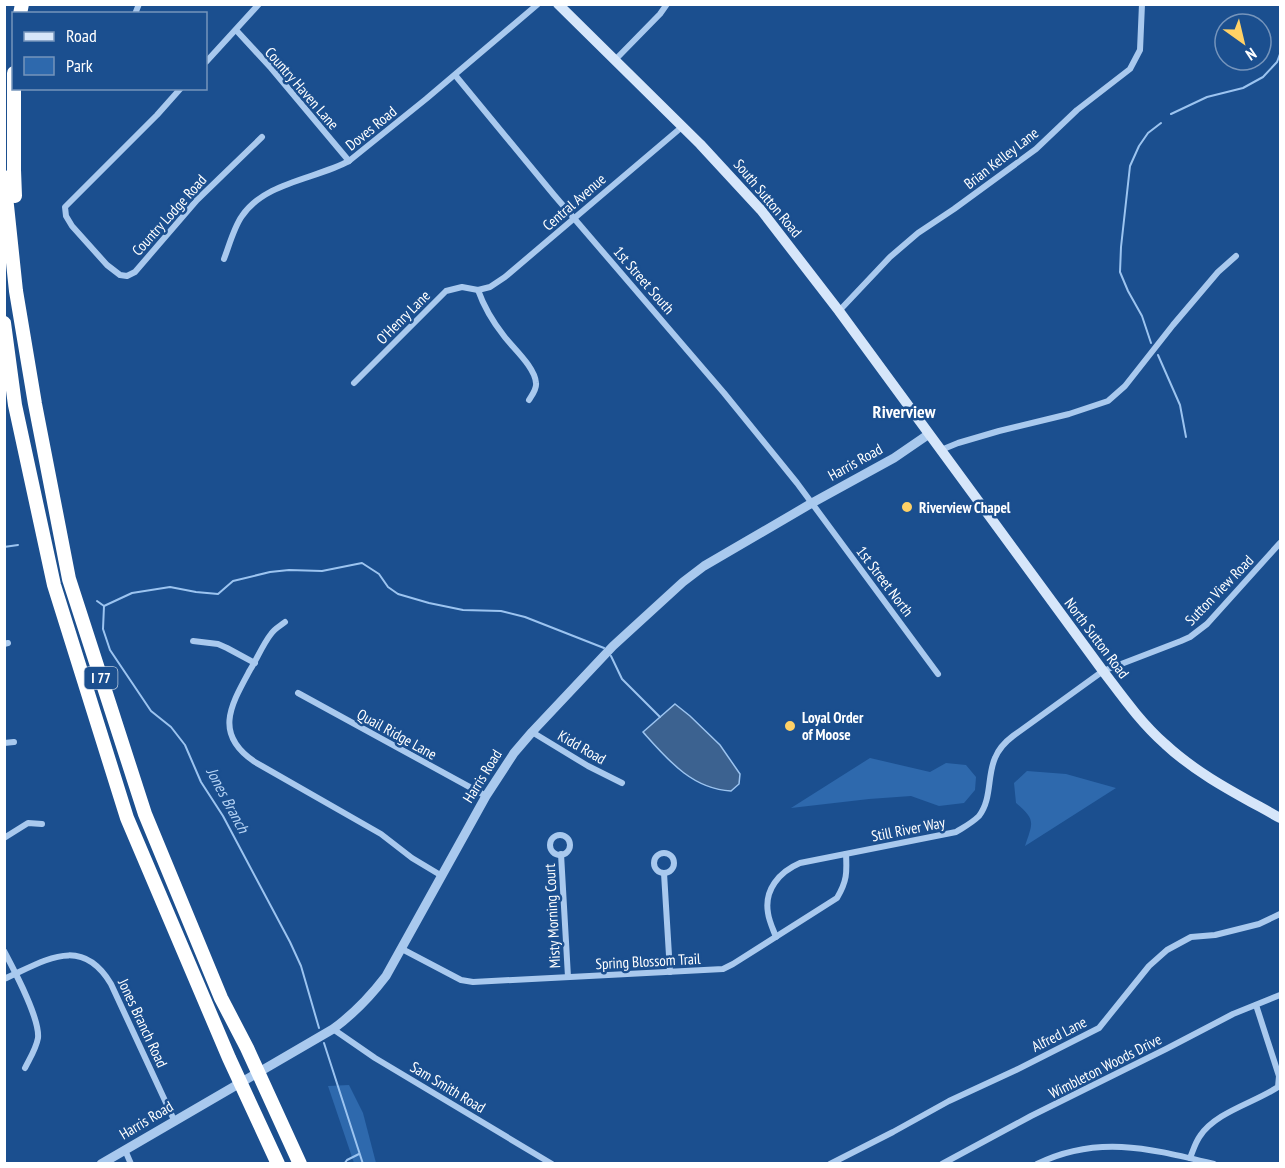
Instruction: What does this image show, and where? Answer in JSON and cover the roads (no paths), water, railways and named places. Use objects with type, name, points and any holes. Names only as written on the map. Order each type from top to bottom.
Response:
[{"type":"highway","points":[[14,90],[16,291]]},
{"type":"highway","name":"I 77","points":[[4,177],[16,291],[69,579],[145,814],[221,998],[247,1048],[300,1164]]},
{"type":"highway","name":"I 77","points":[[4,323],[15,405],[54,585],[127,818],[229,1058],[278,1164]]},
{"type":"highway","points":[[4,356],[15,405]]},
{"type":"main road","name":"South Sutton Road","points":[[558,4],[683,126],[761,210],[839,311],[929,434]]},
{"type":"main road","name":"North Sutton Road","points":[[929,434],[1102,671],[1164,744],[1191,766],[1281,818]]},
{"type":"street","points":[[207,61],[259,4]]},
{"type":"street","name":"Doves Road","points":[[224,259],[241,217],[254,202],[279,188],[335,169],[349,161],[538,4]]},
{"type":"street","points":[[615,60],[667,4]]},
{"type":"street","name":"Brian Kelley Lane","points":[[839,311],[890,257],[918,233],[1036,149],[1077,110],[1130,69],[1140,50],[1142,4]]},
{"type":"street","name":"Country Haven Lane","points":[[236,30],[349,161]]},
{"type":"street","name":"1st Street South","points":[[455,75],[724,393],[812,503]]},
{"type":"street","name":"Country Lodge Road","points":[[179,90],[157,116],[64,207],[72,226],[107,265],[120,275],[127,276],[135,272],[197,200],[262,137]]},
{"type":"street","name":"Central Avenue","points":[[478,290],[490,287],[505,277],[683,126]]},
{"type":"street","points":[[941,450],[1108,401],[1125,386],[1218,272],[1236,256]]},
{"type":"street","name":"O'Henry Lane","points":[[354,383],[446,291],[462,287],[478,290]]},
{"type":"street","points":[[478,290],[486,309],[532,371],[537,384],[529,400]]},
{"type":"street","name":"Harris Road","points":[[101,1164],[333,1029],[353,1014],[386,976],[486,796],[514,753],[612,646],[704,566],[894,458],[929,434]]},
{"type":"street","name":"1st Street North","points":[[812,503],[938,674]]},
{"type":"street","name":"Sutton View Road","points":[[1102,671],[1198,632],[1281,543]]},
{"type":"street","points":[[285,622],[271,633],[234,700],[229,715],[234,743],[244,755],[381,834],[412,858],[442,876]]},
{"type":"street","points":[[193,641],[218,644],[255,663]]},
{"type":"street","name":"Still River Way","points":[[776,937],[768,916],[767,905],[770,890],[776,879],[788,868],[800,863],[956,832],[971,824],[980,814],[987,799],[994,759],[1002,745],[1102,671]]},
{"type":"street","name":"Quail Ridge Lane","points":[[298,693],[486,796]]},
{"type":"street","name":"Kidd Road","points":[[531,732],[622,783]]},
{"type":"street","points":[[4,743],[14,742]]},
{"type":"street","points":[[4,838],[28,823],[42,824]]},
{"type":"street","name":"Misty Morning Court","points":[[561,854],[567,977]]},
{"type":"street","name":"Spring Blossom Trail","points":[[402,949],[461,980],[473,982],[723,969],[837,898],[844,887],[847,873],[846,854]]},
{"type":"street","points":[[664,873],[670,972]]},
{"type":"street","name":"Alfred Lane","points":[[830,1164],[949,1101],[1099,1028],[1149,966],[1167,950],[1191,937],[1215,935],[1258,924],[1281,914]]},
{"type":"street","points":[[4,951],[36,1020],[38,1035],[36,1048],[25,1068]]},
{"type":"street","name":"Jones Branch Road","points":[[4,979],[61,956],[74,954],[96,963],[111,984],[174,1120]]},
{"type":"street","name":"Wimbleton Woods Drive","points":[[942,1164],[1031,1116],[1233,1014],[1281,995]]},
{"type":"street","points":[[1190,1158],[1199,1137],[1210,1124],[1278,1087],[1280,1076],[1256,1005]]},
{"type":"street","name":"Sam Smith Road","points":[[333,1029],[375,1058],[552,1164]]},
{"type":"street","points":[[1037,1164],[1072,1150],[1095,1146],[1131,1146],[1214,1164]]},
{"type":"street","points":[[125,1150],[131,1164]]},
{"type":"waterway","points":[[1171,114],[1207,97],[1243,88],[1263,77],[1277,62],[1280,54]]},
{"type":"waterway","points":[[1151,343],[1142,316],[1120,272],[1121,247],[1130,166],[1148,133],[1161,123]]},
{"type":"waterway","points":[[1158,355],[1180,405],[1186,437]]},
{"type":"waterway","name":"Jones Branch","points":[[4,547],[18,545]]},
{"type":"waterway","points":[[104,606],[132,593],[170,587],[218,594],[233,581],[270,572],[322,571],[362,563],[379,574],[388,587],[398,594],[463,610],[501,611],[525,617],[604,648]]},
{"type":"waterway","name":"Jones Branch","points":[[97,601],[104,606]]},
{"type":"waterway","name":"Jones Branch","points":[[104,606],[103,629],[110,650],[151,711],[171,727],[185,745],[201,782],[223,816],[290,942],[301,966],[319,1028]]},
{"type":"waterway","points":[[611,656],[622,679],[660,717]]},
{"type":"waterway","name":"Jones Branch","points":[[324,1043],[363,1164]]},
{"type":"waterway","points":[[344,1164],[359,1154]]},
{"type":"place","name":"Riverview Chapel","points":[[907,507]]},
{"type":"place","name":"Loyal Order of Moose","points":[[790,726]]},
{"type":"district","name":"Riverview","points":[[904,411]]}]
